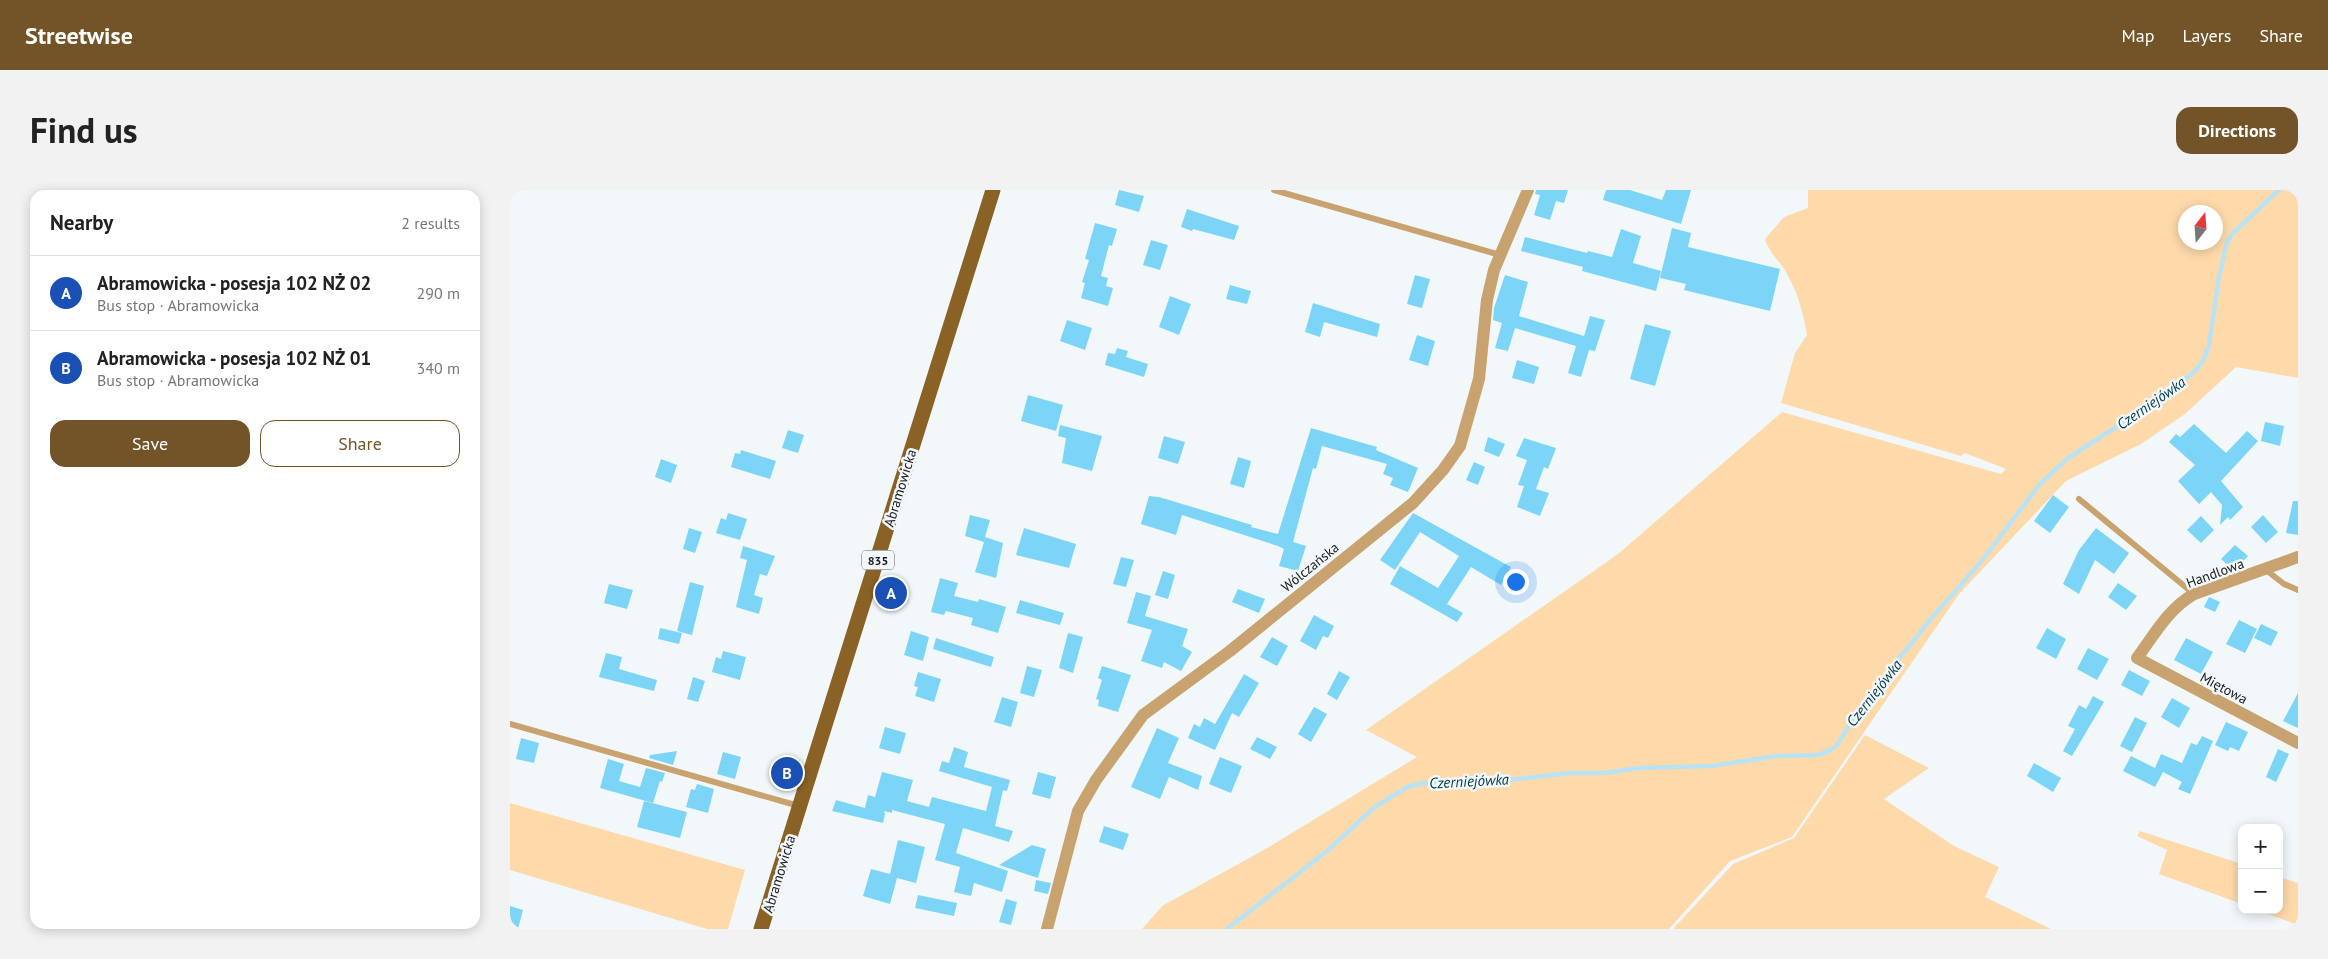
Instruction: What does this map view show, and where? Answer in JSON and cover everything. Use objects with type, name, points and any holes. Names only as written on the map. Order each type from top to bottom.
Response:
[{"type":"main road","name":"Abramowicka","points":[[761,929],[993,190]]},
{"type":"street","name":"Wólczańska","points":[[1047,929],[1078,811],[1096,780],[1143,715],[1230,651],[1413,503],[1443,470],[1460,446],[1479,379],[1487,300],[1500,255],[1528,190]]},
{"type":"street","name":"Handlowa","points":[[2137,658],[2173,608],[2194,594],[2266,570],[2298,557]]},
{"type":"street","name":"Miętowa","points":[[2137,658],[2298,743]]},
{"type":"lane","points":[[1274,190],[1500,255]]},
{"type":"lane","points":[[2079,499],[2194,594]]},
{"type":"lane","points":[[2266,570],[2284,584],[2298,590]]},
{"type":"lane","points":[[510,724],[800,806]]},
{"type":"shaded area","points":[[1808,190],[2298,190],[2298,378],[2236,367],[2185,414],[2141,444],[2066,481],[1959,594],[1792,837],[1730,861],[1669,929],[1142,929],[1162,906],[1262,851],[1417,757],[1366,730],[1618,554],[1782,412],[2001,474],[2006,469],[1965,453],[1961,456],[1781,403],[1795,353],[1807,335],[1802,310],[1794,288],[1765,239],[1784,217],[1808,208]]},
{"type":"shaded area","points":[[1865,735],[1929,768],[1884,799],[1954,846],[1999,867],[1985,897],[2051,929],[1673,929],[1733,864],[1794,838]]},
{"type":"shaded area","points":[[510,803],[745,870],[728,929],[707,929],[510,870]]},
{"type":"shaded area","points":[[2140,831],[2238,863],[2238,903],[2159,874],[2167,850],[2137,836]]},
{"type":"shaded area","points":[[2283,878],[2298,883],[2298,925],[2268,914],[2283,914]]},
{"type":"building","points":[[1119,190],[1144,196],[1139,212],[1115,205]]},
{"type":"building","points":[[1536,190],[1568,190],[1564,203],[1556,201],[1550,220],[1534,215],[1540,195],[1535,194]]},
{"type":"building","points":[[1606,190],[1630,190],[1662,200],[1666,190],[1691,190],[1681,224],[1603,200]]},
{"type":"building","points":[[1187,209],[1239,226],[1234,240],[1181,227]]},
{"type":"building","points":[[1095,223],[1117,229],[1112,246],[1109,245],[1101,276],[1108,278],[1106,286],[1113,288],[1108,306],[1081,298],[1085,283],[1082,282],[1089,260],[1085,259]]},
{"type":"building","points":[[1672,228],[1691,233],[1688,247],[1780,269],[1770,311],[1684,290],[1686,284],[1660,278]]},
{"type":"building","points":[[1621,229],[1641,236],[1633,263],[1661,271],[1656,291],[1582,271],[1583,267],[1521,251],[1525,237],[1587,253],[1588,251],[1612,257]]},
{"type":"building","points":[[1151,240],[1168,245],[1160,270],[1143,265]]},
{"type":"building","points":[[1415,275],[1430,279],[1422,308],[1407,304]]},
{"type":"building","points":[[1505,275],[1528,282],[1519,316],[1584,336],[1590,316],[1605,320],[1595,351],[1589,350],[1581,377],[1568,373],[1576,346],[1515,328],[1508,351],[1495,348],[1502,323],[1493,320],[1494,308]]},
{"type":"building","points":[[1230,285],[1251,291],[1247,304],[1226,299]]},
{"type":"building","points":[[1170,296],[1191,304],[1179,335],[1159,327]]},
{"type":"building","points":[[1313,303],[1380,324],[1377,337],[1324,322],[1320,337],[1305,332]]},
{"type":"building","points":[[1067,320],[1092,328],[1085,350],[1060,341]]},
{"type":"building","points":[[1645,324],[1671,331],[1655,386],[1630,379]]},
{"type":"building","points":[[1417,335],[1435,341],[1428,366],[1409,360]]},
{"type":"building","points":[[1117,348],[1128,351],[1126,357],[1148,364],[1144,377],[1105,365],[1108,353],[1115,354]]},
{"type":"building","points":[[1517,360],[1539,367],[1534,384],[1512,378]]},
{"type":"building","points":[[1028,395],[1063,405],[1056,431],[1021,421]]},
{"type":"building","points":[[2265,422],[2284,426],[2280,446],[2261,441]]},
{"type":"building","points":[[2194,424],[2226,453],[2247,431],[2258,441],[2221,481],[2243,507],[2230,520],[2228,517],[2220,525],[2222,505],[2211,492],[2199,504],[2178,481],[2195,465],[2169,442],[2176,434],[2180,437]]},
{"type":"building","points":[[1060,425],[1102,436],[1092,471],[1062,463],[1066,438],[1058,436]]},
{"type":"building","points":[[1311,428],[1377,447],[1376,450],[1418,468],[1408,492],[1390,485],[1393,478],[1383,474],[1387,464],[1322,446],[1316,469],[1313,468],[1293,542],[1306,546],[1298,571],[1279,566],[1284,549],[1278,546],[1182,515],[1176,535],[1141,524],[1149,496],[1159,497],[1278,534]]},
{"type":"building","points":[[788,430],[804,435],[798,453],[782,448]]},
{"type":"building","points":[[1164,436],[1185,442],[1178,464],[1158,458]]},
{"type":"building","points":[[1488,437],[1505,444],[1499,457],[1484,451]]},
{"type":"building","points":[[1524,438],[1556,448],[1548,469],[1544,467],[1536,489],[1549,493],[1540,516],[1517,507],[1524,486],[1518,485],[1527,460],[1516,456]]},
{"type":"building","points":[[741,450],[776,461],[770,479],[731,467],[735,453],[740,454]]},
{"type":"building","points":[[1238,457],[1251,461],[1244,488],[1230,484]]},
{"type":"building","points":[[661,459],[677,465],[671,483],[655,477]]},
{"type":"building","points":[[1474,462],[1485,467],[1478,485],[1466,480]]},
{"type":"building","points":[[2053,495],[2069,507],[2050,533],[2034,521]]},
{"type":"building","points":[[2293,501],[2298,501],[2298,535],[2286,533]]},
{"type":"building","points":[[728,513],[747,519],[740,540],[716,533],[721,518],[726,520]]},
{"type":"building","points":[[1413,513],[1511,567],[1501,585],[1471,567],[1447,604],[1463,613],[1457,622],[1390,584],[1400,566],[1438,588],[1459,556],[1420,532],[1395,570],[1380,560]]},
{"type":"building","points":[[970,515],[990,520],[985,537],[1003,543],[996,578],[975,572],[984,542],[965,536]]},
{"type":"building","points":[[2263,515],[2278,532],[2266,543],[2251,527]]},
{"type":"building","points":[[2201,516],[2214,530],[2201,543],[2187,530]]},
{"type":"building","points":[[689,528],[702,532],[695,553],[683,549]]},
{"type":"building","points":[[1024,528],[1076,544],[1069,568],[1016,555]]},
{"type":"building","points":[[2096,528],[2129,553],[2114,574],[2095,560],[2079,594],[2063,584],[2079,550]]},
{"type":"building","points":[[2235,545],[2248,556],[2234,571],[2221,559]]},
{"type":"building","points":[[743,546],[775,556],[767,576],[760,574],[754,595],[763,598],[759,614],[736,607],[747,560],[740,558]]},
{"type":"building","points":[[1121,557],[1134,560],[1126,587],[1113,584]]},
{"type":"building","points":[[1163,571],[1175,575],[1168,599],[1155,595]]},
{"type":"building","points":[[940,578],[958,583],[954,596],[978,602],[979,599],[1006,607],[998,633],[971,625],[973,618],[946,611],[944,615],[931,612]]},
{"type":"building","points":[[690,582],[704,586],[692,635],[677,631]]},
{"type":"building","points":[[2118,583],[2137,596],[2126,610],[2108,597]]},
{"type":"building","points":[[609,584],[633,590],[627,609],[604,603]]},
{"type":"building","points":[[1238,589],[1265,599],[1259,613],[1232,602]]},
{"type":"building","points":[[1136,592],[1151,596],[1145,616],[1188,629],[1182,646],[1192,652],[1181,671],[1164,662],[1162,668],[1141,661],[1152,630],[1127,623]]},
{"type":"building","points":[[2209,597],[2220,602],[2215,612],[2204,607]]},
{"type":"building","points":[[1020,600],[1064,613],[1060,625],[1016,613]]},
{"type":"building","points":[[1314,615],[1334,626],[1328,638],[1323,636],[1316,650],[1300,641]]},
{"type":"building","points":[[2239,620],[2257,629],[2245,653],[2226,644]]},
{"type":"building","points":[[2261,624],[2278,632],[2271,646],[2254,638]]},
{"type":"building","points":[[660,628],[682,633],[679,644],[658,639]]},
{"type":"building","points":[[2047,628],[2066,639],[2056,659],[2036,648]]},
{"type":"building","points":[[911,631],[929,637],[923,661],[904,655]]},
{"type":"building","points":[[1068,633],[1083,637],[1073,673],[1059,668]]},
{"type":"building","points":[[1272,637],[1288,646],[1277,666],[1260,657]]},
{"type":"building","points":[[936,638],[994,657],[991,667],[933,649]]},
{"type":"building","points":[[2186,638],[2213,652],[2201,674],[2174,660]]},
{"type":"building","points":[[2088,648],[2109,659],[2097,680],[2077,669]]},
{"type":"building","points":[[723,651],[746,657],[740,680],[712,672],[716,657],[721,659]]},
{"type":"building","points":[[606,653],[622,657],[619,669],[657,680],[654,691],[599,677]]},
{"type":"building","points":[[1027,666],[1042,670],[1034,697],[1020,693]]},
{"type":"building","points":[[1102,666],[1131,675],[1118,712],[1098,706],[1099,700],[1096,699],[1102,680],[1098,678]]},
{"type":"building","points":[[2129,670],[2150,681],[2142,696],[2121,685]]},
{"type":"building","points":[[1339,671],[1350,677],[1337,700],[1327,694]]},
{"type":"building","points":[[918,672],[941,679],[934,702],[915,696],[918,687],[914,686]]},
{"type":"building","points":[[1244,674],[1259,683],[1239,717],[1232,713],[1215,750],[1188,738],[1194,724],[1200,727],[1204,718],[1215,724]]},
{"type":"building","points":[[693,677],[705,681],[698,702],[687,699]]},
{"type":"building","points":[[2298,693],[2298,728],[2283,721]]},
{"type":"building","points":[[2093,696],[2104,702],[2072,756],[2063,751],[2075,729],[2068,726],[2079,705],[2086,709]]},
{"type":"building","points":[[1002,697],[1018,702],[1011,727],[994,722]]},
{"type":"building","points":[[2172,698],[2190,708],[2179,728],[2161,717]]},
{"type":"building","points":[[1314,707],[1327,714],[1311,742],[1298,734]]},
{"type":"building","points":[[2135,717],[2147,723],[2132,752],[2120,746]]},
{"type":"building","points":[[2226,722],[2248,732],[2239,751],[2230,747],[2228,751],[2215,745]]},
{"type":"building","points":[[885,727],[906,733],[900,754],[879,748]]},
{"type":"building","points":[[1157,728],[1179,738],[1168,763],[1202,776],[1198,790],[1169,777],[1160,799],[1131,787]]},
{"type":"building","points":[[2202,736],[2213,741],[2190,794],[2178,789],[2182,782],[2163,772],[2155,787],[2123,771],[2131,756],[2155,768],[2161,754],[2182,763],[2191,743],[2197,745]]},
{"type":"building","points":[[1257,737],[1277,747],[1270,759],[1250,749]]},
{"type":"building","points":[[521,738],[539,743],[534,763],[516,759]]},
{"type":"building","points":[[954,747],[968,752],[964,767],[1010,780],[1007,791],[1003,790],[995,826],[1013,831],[1009,842],[963,828],[956,853],[1008,871],[1002,892],[974,883],[971,896],[954,892],[960,867],[935,860],[945,824],[892,810],[892,813],[884,811],[883,823],[832,811],[836,800],[865,808],[868,795],[875,797],[882,772],[913,780],[907,801],[929,807],[932,797],[986,811],[992,787],[939,771],[942,761],[949,763]]},
{"type":"building","points":[[2278,749],[2289,754],[2276,782],[2266,777]]},
{"type":"building","points":[[677,751],[673,765],[649,758],[650,755]]},
{"type":"building","points":[[723,752],[741,757],[735,779],[717,774]]},
{"type":"building","points":[[1220,757],[1242,766],[1231,793],[1209,784]]},
{"type":"building","points":[[608,759],[624,764],[619,781],[640,787],[646,768],[665,773],[662,782],[660,781],[653,803],[600,788]]},
{"type":"building","points":[[2034,763],[2061,778],[2053,792],[2027,776]]},
{"type":"building","points":[[1038,772],[1056,777],[1050,799],[1032,794]]},
{"type":"building","points":[[697,784],[714,789],[708,813],[686,807],[691,789],[695,790]]},
{"type":"building","points":[[644,801],[687,812],[680,838],[637,827]]},
{"type":"building","points":[[1104,826],[1129,834],[1123,850],[1099,842]]},
{"type":"building","points":[[898,840],[925,847],[916,883],[897,878],[890,904],[863,896],[871,869],[890,874]]},
{"type":"building","points":[[1032,845],[1046,849],[1038,878],[999,865]]},
{"type":"building","points":[[1036,880],[1051,883],[1048,894],[1034,891]]},
{"type":"building","points":[[918,895],[957,903],[954,916],[915,908]]},
{"type":"building","points":[[1006,899],[1017,902],[1011,925],[999,922]]},
{"type":"building","points":[[510,906],[523,910],[518,929],[510,929]]},
{"type":"waterway","name":"Czerniejówka","points":[[1227,929],[1327,851],[1376,806],[1407,787],[1424,783],[1478,783],[1572,773],[1604,773],[1640,768],[1712,766],[1776,756],[1817,755],[1827,752],[1837,745],[1859,709],[1929,621],[1980,563],[2040,484],[2068,458],[2169,393],[2197,369],[2204,359],[2209,345],[2219,277],[2227,242],[2234,232],[2279,190]]},
{"type":"place","name":"Abramowicka - posesja 102 NŻ 02","points":[[891,593]]},
{"type":"place","name":"Abramowicka - posesja 102 NŻ 01","points":[[787,773]]}]
